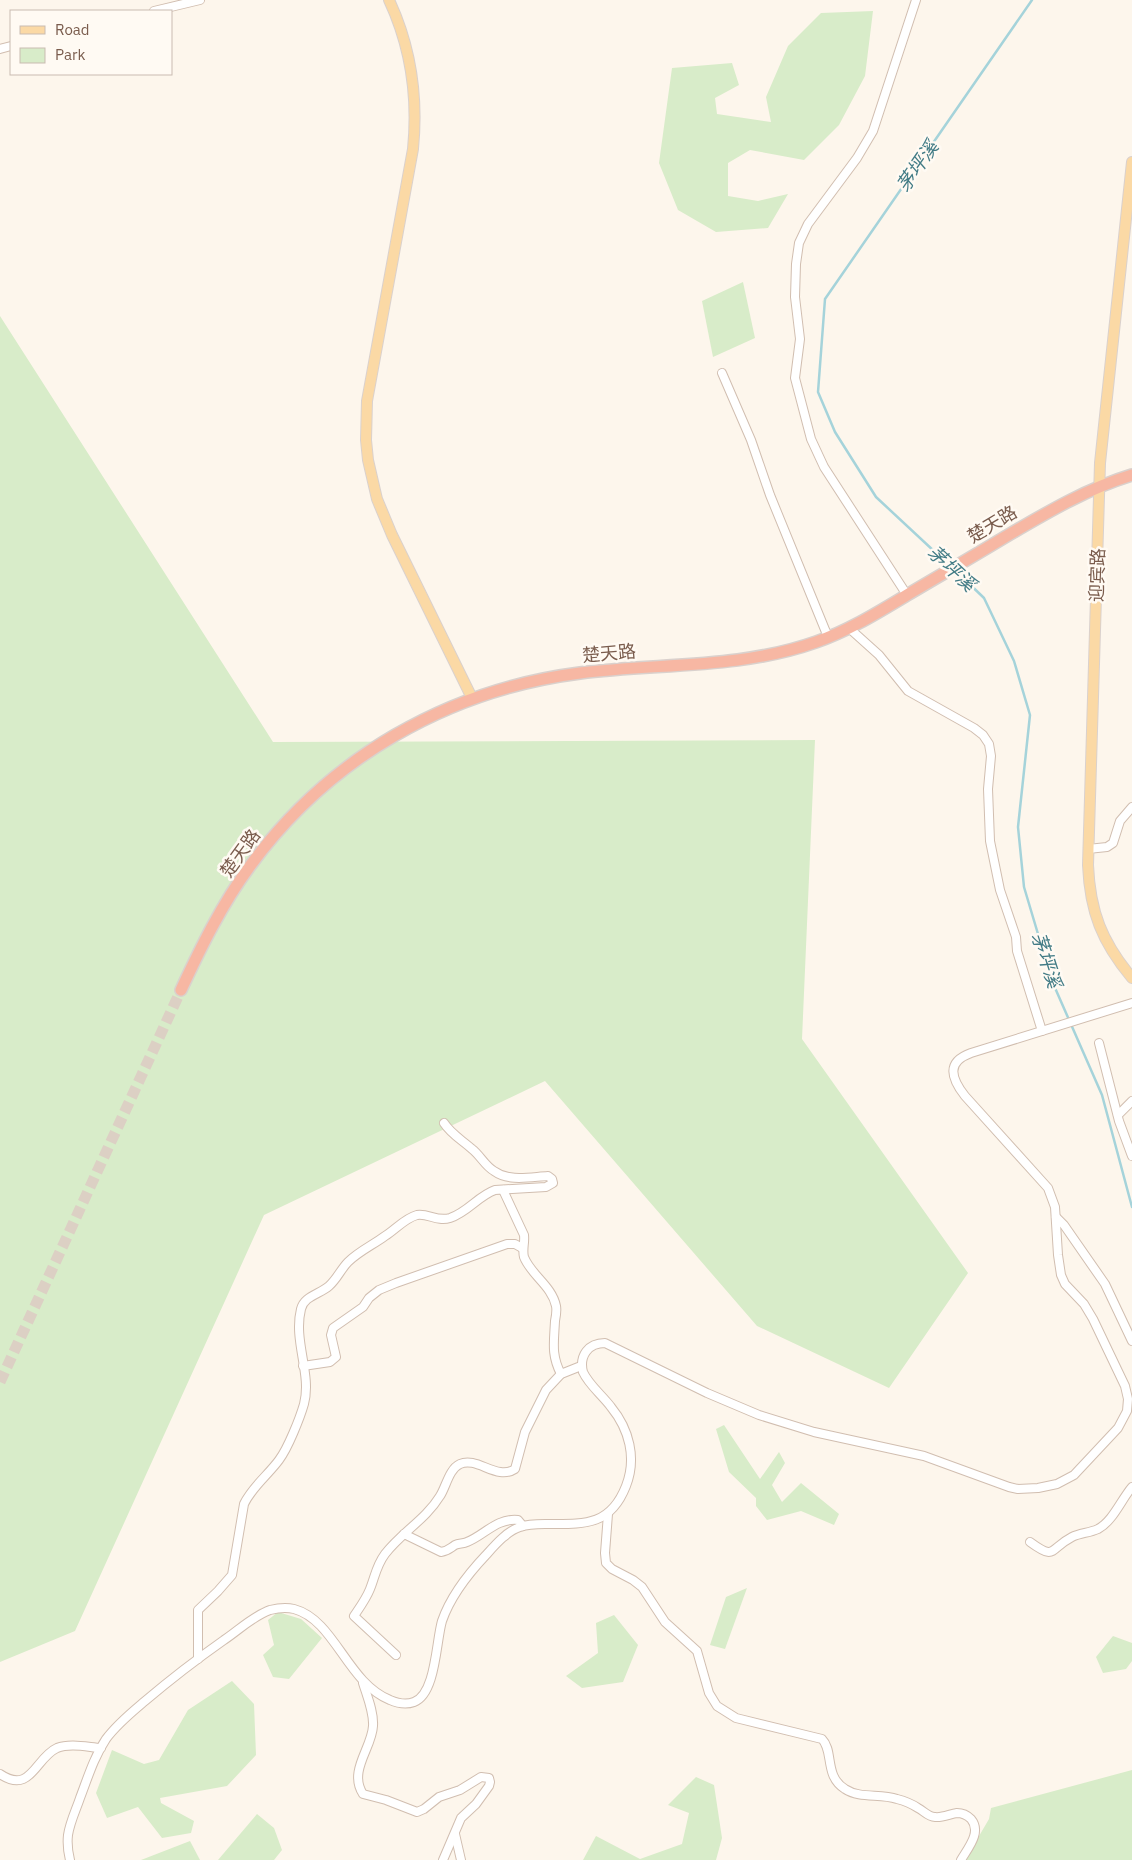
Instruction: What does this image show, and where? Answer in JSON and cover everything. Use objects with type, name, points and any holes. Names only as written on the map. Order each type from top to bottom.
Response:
[{"type":"highway","name":"楚天路","points":[[181,990],[212,927],[230,896],[250,866],[296,812],[350,764],[378,745],[438,712],[472,698],[542,679],[578,674],[750,659],[784,652],[828,637],[848,628],[923,586],[1050,511],[1099,486],[1132,474]]},
{"type":"main road","points":[[389,0],[403,36],[410,65],[415,93],[416,121],[413,149],[367,400],[368,460],[371,480],[384,517],[472,698]]},
{"type":"main road","name":"迎宾路","points":[[1132,162],[1102,438],[1088,849],[1089,885],[1097,922],[1114,956],[1132,978]]},
{"type":"street","points":[[158,10],[200,0]]},
{"type":"street","points":[[907,595],[824,467],[811,439],[795,378],[800,339],[796,296],[796,264],[798,243],[808,224],[857,158],[873,131],[916,0]]},
{"type":"street","points":[[722,373],[751,440],[770,495],[828,637]]},
{"type":"street","points":[[848,628],[879,656],[908,691],[974,728],[989,744],[991,756],[988,788],[990,841],[1000,890],[1016,937],[1017,951],[1042,1031]]},
{"type":"street","points":[[1088,849],[1107,847],[1113,842],[1120,821],[1132,807]]},
{"type":"street","points":[[70,1860],[68,1846],[71,1823],[95,1759],[112,1731],[171,1679],[270,1610],[295,1609],[310,1616],[327,1634],[363,1682],[379,1695],[395,1702],[408,1703],[420,1698],[428,1688],[443,1620],[453,1596],[460,1585],[492,1548],[512,1531],[523,1526],[599,1520],[608,1514],[620,1499],[627,1483],[631,1466],[630,1448],[625,1431],[617,1415],[585,1377],[581,1366],[583,1354],[587,1349],[599,1343],[605,1344],[733,1405],[786,1424],[924,1456],[1018,1489],[1038,1488],[1057,1484],[1074,1474],[1114,1434],[1124,1417],[1128,1399],[1125,1386],[1093,1318],[1084,1304],[1065,1284],[1061,1275],[1056,1217],[1048,1188],[965,1096],[958,1086],[954,1068],[955,1061],[961,1057],[1132,1003]]},
{"type":"street","points":[[1099,1042],[1118,1115],[1132,1156]]},
{"type":"street","points":[[1118,1115],[1132,1101]]},
{"type":"street","points":[[198,1659],[198,1610],[218,1592],[232,1575],[244,1504],[249,1494],[284,1453],[304,1405],[306,1394],[300,1338],[300,1315],[303,1304],[307,1299],[330,1286],[347,1262],[365,1248],[418,1215],[436,1219],[450,1218],[488,1192],[546,1187],[551,1185],[553,1181],[548,1176],[516,1178],[493,1171],[474,1150],[450,1132],[444,1122]]},
{"type":"street","points":[[503,1190],[524,1235],[522,1248],[528,1266],[553,1297],[556,1307],[553,1354],[561,1374]]},
{"type":"street","points":[[1056,1217],[1064,1225],[1104,1284],[1132,1342]]},
{"type":"street","points":[[303,1366],[330,1362],[336,1357],[330,1335],[333,1328],[363,1307],[369,1298],[379,1290],[507,1244],[515,1244],[522,1248]]},
{"type":"street","points":[[396,1655],[354,1616],[370,1589],[379,1563],[393,1544],[431,1508],[440,1496],[453,1470],[459,1464],[467,1463],[503,1473],[515,1469],[525,1432],[541,1399],[552,1382],[561,1374],[581,1366]]},
{"type":"street","points":[[1030,1542],[1045,1553],[1052,1552],[1070,1538],[1100,1528],[1107,1523],[1132,1487]]},
{"type":"street","points":[[608,1514],[606,1562],[612,1570],[633,1580],[642,1587],[665,1622],[697,1651],[706,1686],[717,1706],[736,1718],[822,1739],[827,1747],[834,1776],[843,1788],[851,1793],[895,1798],[908,1802],[934,1817],[959,1813],[969,1817],[975,1825],[974,1836],[961,1860]]},
{"type":"street","points":[[404,1534],[441,1552],[447,1551],[458,1544],[469,1542],[497,1523],[510,1519],[518,1520],[523,1526]]},
{"type":"street","points":[[363,1682],[372,1716],[373,1728],[360,1765],[358,1784],[363,1794],[386,1800],[417,1812],[424,1810],[438,1797],[460,1790],[482,1777],[489,1778],[490,1782],[476,1804],[461,1818],[443,1860]]},
{"type":"street","points":[[0,1774],[19,1781],[33,1773],[49,1753],[56,1749],[71,1746],[101,1748]]},
{"type":"street","points":[[454,1832],[461,1860]]},
{"type":"green space","points":[[873,11],[865,76],[839,125],[804,160],[750,150],[728,163],[728,196],[758,201],[788,194],[768,228],[716,232],[678,210],[659,163],[672,68],[732,63],[739,85],[715,98],[717,114],[771,122],[766,97],[788,46],[821,13]]},
{"type":"green space","points":[[743,282],[755,338],[713,357],[702,301]]},
{"type":"green space","points":[[0,316],[273,742],[815,740],[802,1039],[968,1273],[889,1388],[757,1326],[545,1081],[264,1215],[75,1631],[0,1662]]},
{"type":"green space","points":[[724,1425],[760,1479],[779,1452],[785,1463],[772,1485],[782,1502],[801,1483],[839,1514],[834,1525],[801,1511],[767,1520],[756,1506],[756,1498],[729,1472],[716,1429]]},
{"type":"green space","points":[[747,1588],[725,1649],[710,1645],[726,1597]]},
{"type":"green space","points":[[278,1612],[301,1619],[322,1638],[289,1679],[273,1677],[263,1655],[274,1645],[268,1620]]},
{"type":"green space","points":[[614,1615],[638,1645],[623,1682],[582,1688],[566,1676],[598,1653],[596,1623]]},
{"type":"green space","points":[[1113,1636],[1132,1643],[1132,1661],[1126,1669],[1103,1673],[1096,1657]]},
{"type":"green space","points":[[232,1681],[254,1704],[256,1755],[227,1786],[160,1798],[161,1803],[194,1821],[191,1833],[162,1838],[138,1807],[107,1818],[96,1793],[112,1750],[144,1764],[159,1760],[188,1710]]},
{"type":"green space","points":[[1132,1770],[1132,1860],[965,1860],[989,1819],[991,1808]]},
{"type":"green space","points":[[696,1777],[714,1785],[722,1838],[716,1860],[583,1860],[596,1836],[640,1859],[682,1844],[689,1813],[668,1805]]},
{"type":"green space","points":[[257,1814],[274,1828],[282,1850],[274,1860],[218,1860]]},
{"type":"green space","points":[[190,1841],[200,1860],[141,1860]]},
{"type":"waterway","name":"茅坪溪","points":[[950,566],[876,497],[835,432],[818,392],[825,299],[1032,0]]},
{"type":"waterway","name":"茅坪溪","points":[[956,571],[984,598],[1014,661],[1030,715],[1018,827],[1024,887],[1052,981],[1102,1095],[1132,1207]]},
{"type":"tunnel","points":[[0,1382],[181,990]]}]
